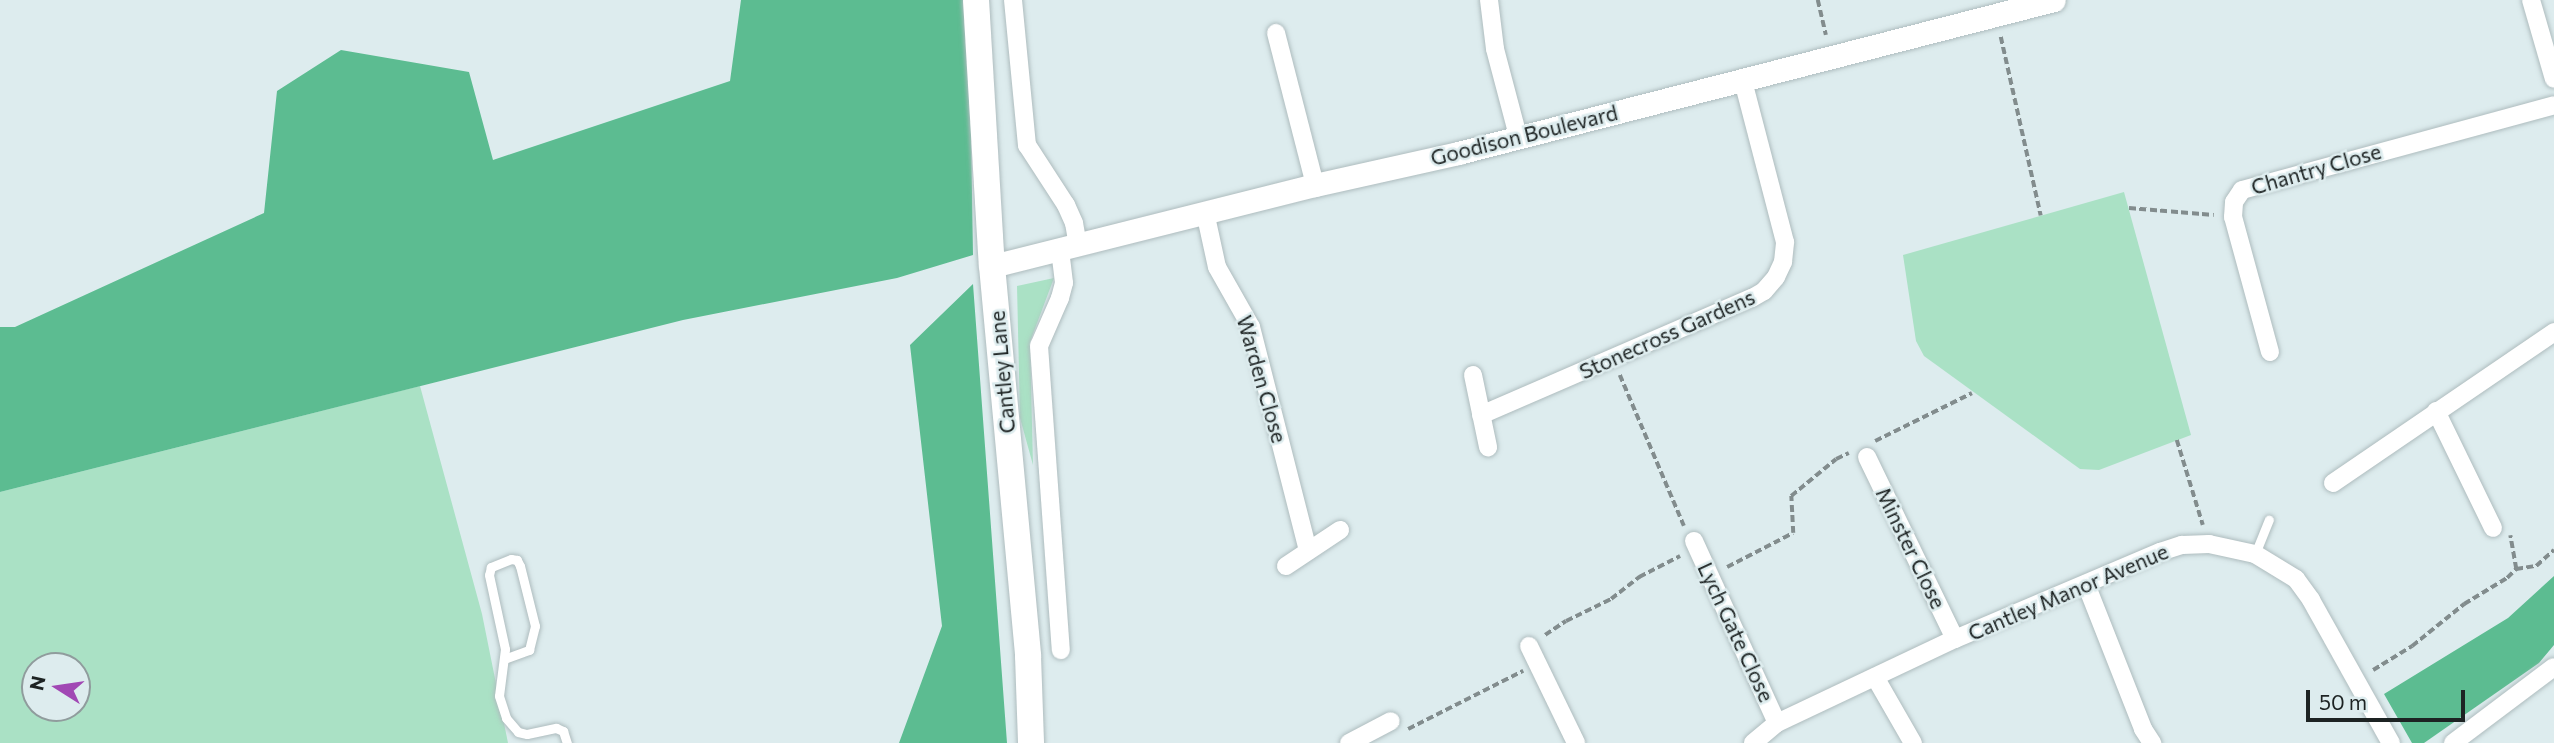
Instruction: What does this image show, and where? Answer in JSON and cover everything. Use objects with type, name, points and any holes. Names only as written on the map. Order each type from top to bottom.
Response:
[{"type":"main road","name":"Cantley Lane","points":[[976,0],[992,266],[1028,656],[1031,743]]},
{"type":"street","name":"Cantley Lane","points":[[1013,0],[1027,145],[1066,205],[1074,223],[1060,298],[1039,346],[1062,650]]},
{"type":"street","points":[[1489,0],[1495,49],[1518,136]]},
{"type":"street","name":"Goodison Boulevard","points":[[992,266],[1743,80],[1996,15],[2017,5],[2054,0]]},
{"type":"street","points":[[2531,0],[2554,79]]},
{"type":"street","points":[[1276,33],[1315,185]]},
{"type":"street","name":"Stonecross Gardens","points":[[1481,415],[1752,299],[1764,291],[1783,262],[1785,242],[1743,80]]},
{"type":"street","name":"Chantry Close","points":[[2270,352],[2233,217],[2234,202],[2242,190],[2252,185],[2554,105]]},
{"type":"street","name":"Warden Close","points":[[1205,212],[1217,267],[1251,327],[1308,551]]},
{"type":"street","points":[[2333,483],[2554,332]]},
{"type":"street","points":[[1472,375],[1488,446]]},
{"type":"street","points":[[2436,411],[2493,528]]},
{"type":"street","name":"Minster Close","points":[[1867,449],[1955,639]]},
{"type":"street","points":[[1286,566],[1340,530]]},
{"type":"street","name":"Lych Gate Close","points":[[1693,541],[1777,723]]},
{"type":"street","name":"Cantley Manor Avenue","points":[[1753,743],[1777,723],[1955,639],[2160,552],[2182,545],[2209,544],[2255,554],[2296,579],[2391,743]]},
{"type":"street","points":[[2086,584],[2143,729],[2152,743]]},
{"type":"street","points":[[1529,646],[1576,743]]},
{"type":"street","points":[[2452,743],[2554,667]]},
{"type":"street","points":[[1875,677],[1913,743]]},
{"type":"street","points":[[1349,743],[1369,738],[1391,721]]},
{"type":"lane","points":[[2255,554],[2269,520]]},
{"type":"lane","points":[[505,659],[529,650],[535,626],[520,566],[517,560],[511,559],[491,567],[489,575],[505,649],[499,696],[512,727],[527,734],[556,728],[563,732],[567,743]]},
{"type":"path","points":[[1818,0],[1832,57]]},
{"type":"path","points":[[1996,15],[2041,216]]},
{"type":"path","points":[[2129,208],[2233,217]]},
{"type":"path","points":[[1529,646],[1566,621],[1611,599],[1639,577],[1687,553],[1693,541],[1613,358]]},
{"type":"path","points":[[1710,576],[1793,533],[1791,496],[1836,459],[1867,449],[1972,393]]},
{"type":"path","points":[[2177,440],[2209,544]]},
{"type":"path","points":[[2493,528],[2509,533],[2516,569]]},
{"type":"path","points":[[2356,680],[2412,646],[2464,604],[2516,569],[2536,566],[2554,550]]},
{"type":"path","points":[[1391,721],[1394,736],[1538,663]]},
{"type":"green space","points":[[741,0],[969,0],[973,255],[897,278],[683,320],[0,492],[0,327],[15,327],[264,213],[277,91],[341,50],[469,72],[493,160],[730,81]]},
{"type":"green space","points":[[2124,192],[2191,435],[2099,470],[2080,469],[1924,356],[1916,341],[1903,255]]},
{"type":"green space","points":[[1054,278],[1030,342],[1033,465],[1020,418],[1017,286]]},
{"type":"green space","points":[[973,284],[1007,743],[899,743],[942,626],[910,345]]},
{"type":"green space","points":[[420,386],[482,614],[508,743],[0,743],[0,492]]},
{"type":"green space","points":[[2554,576],[2554,645],[2539,663],[2424,743],[2412,743],[2384,694],[2508,618]]}]
